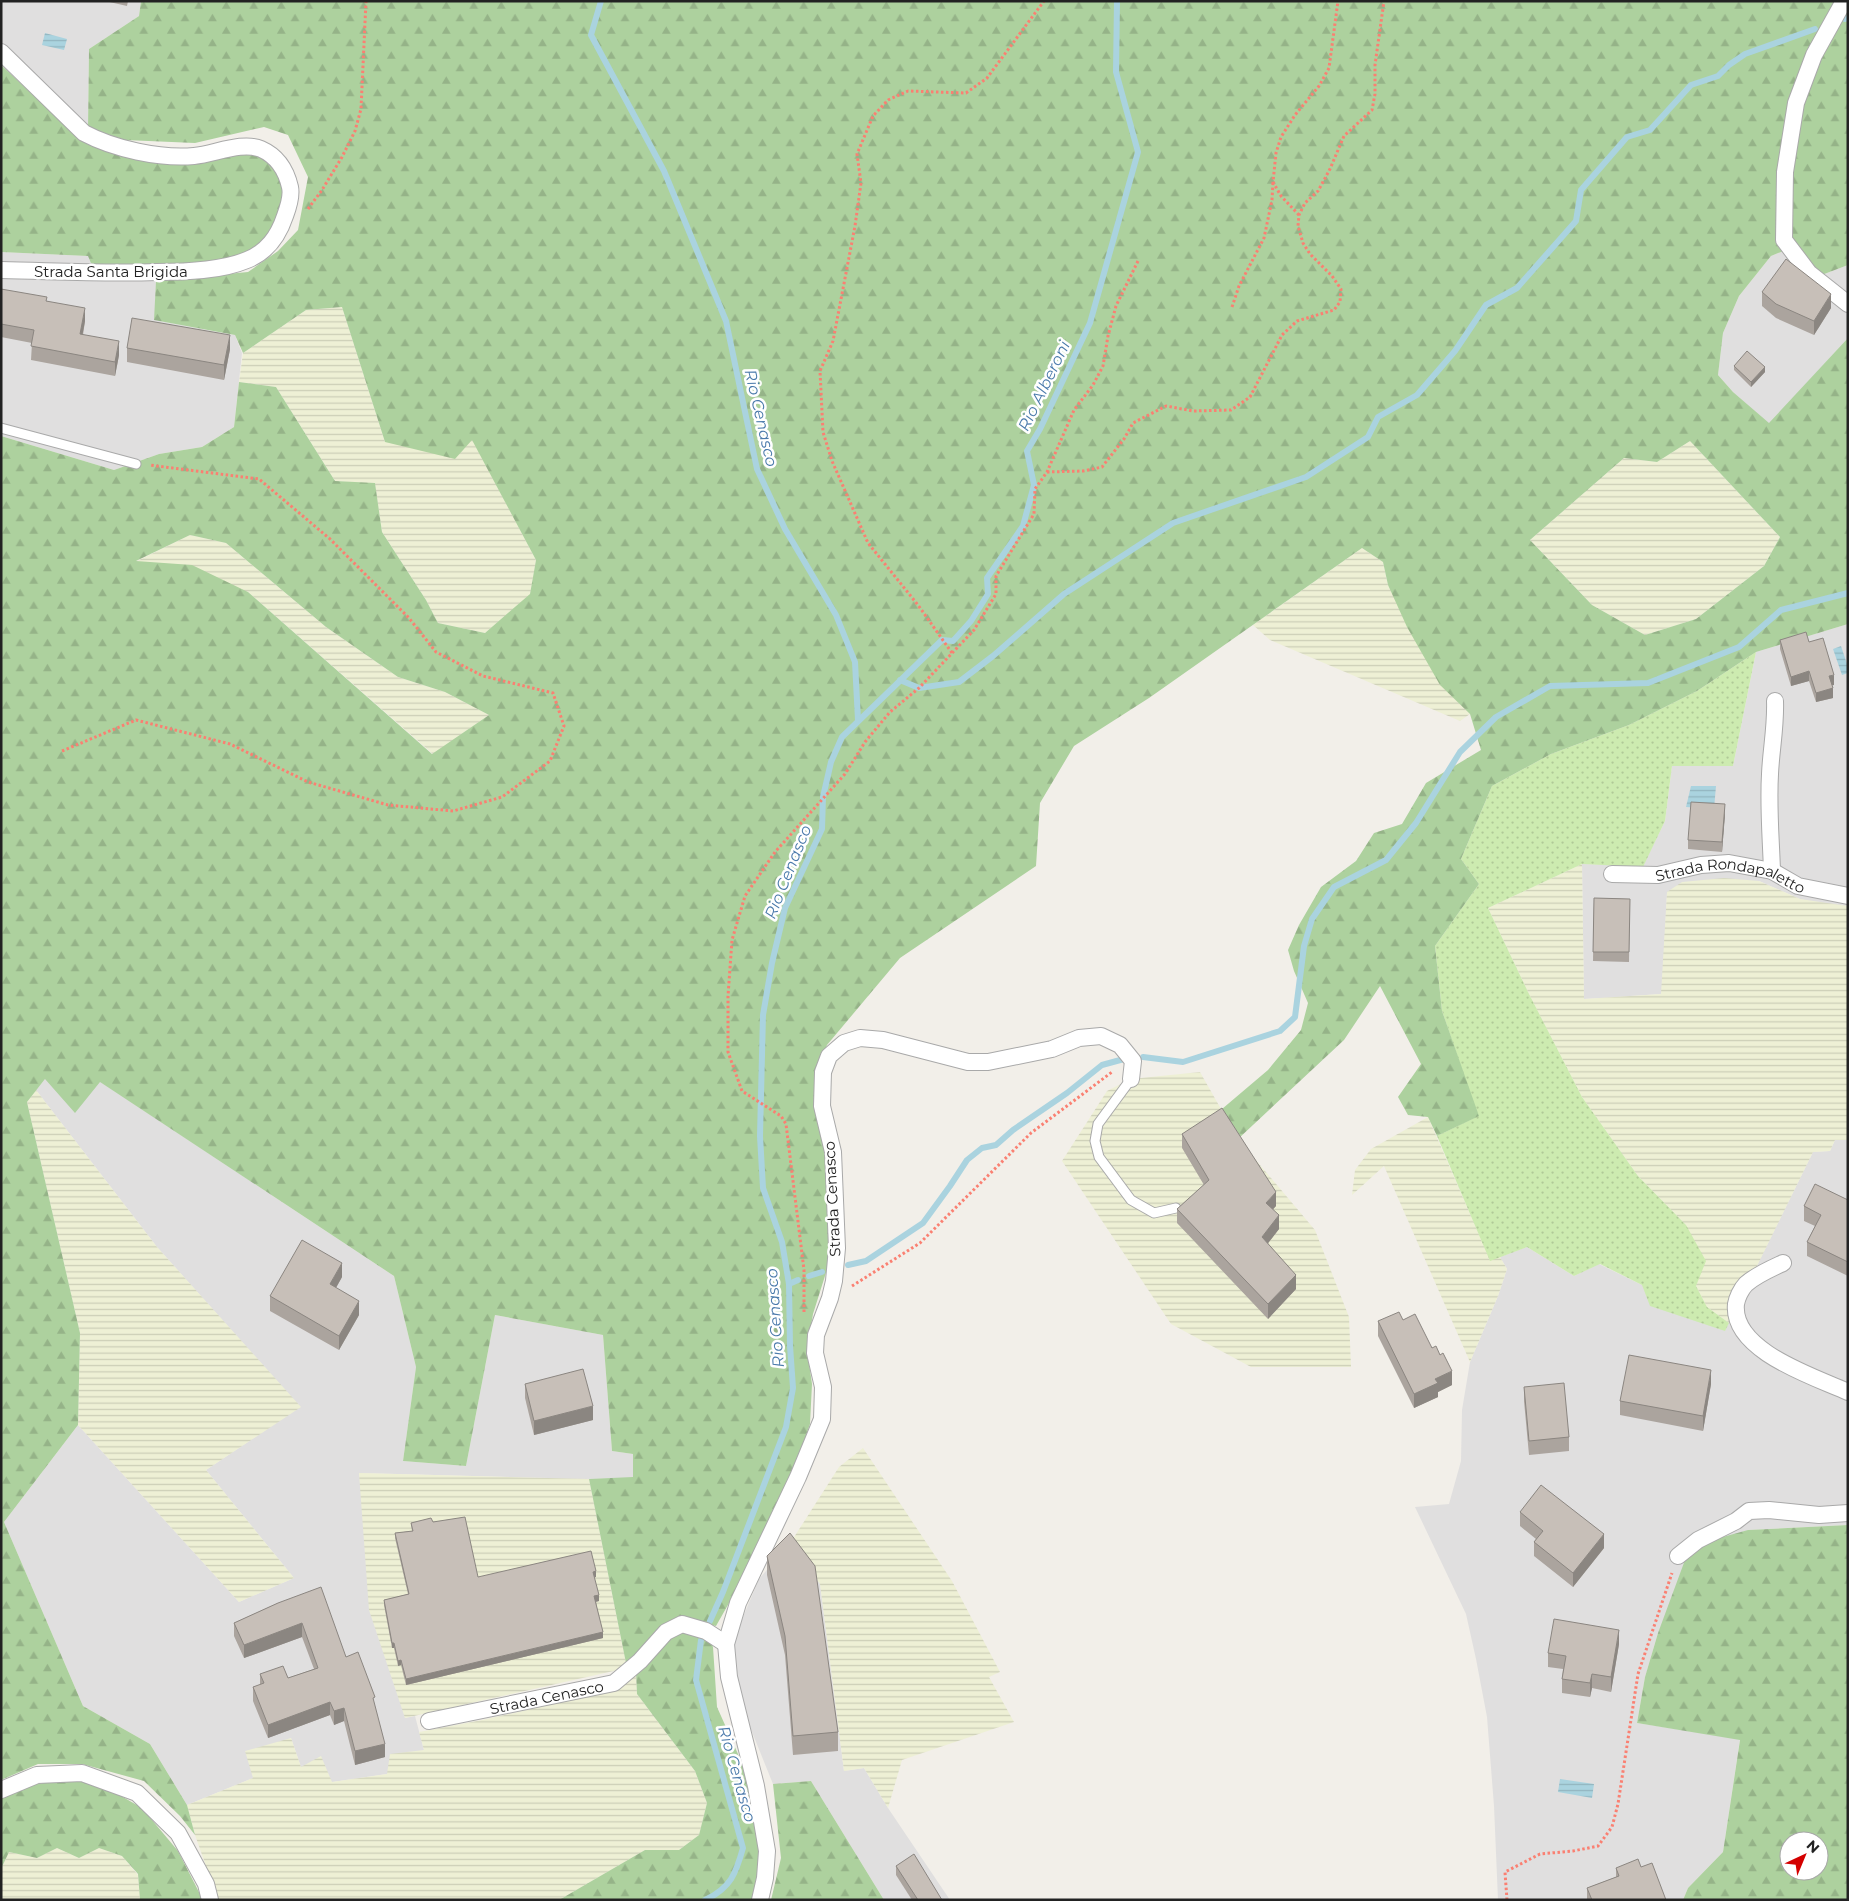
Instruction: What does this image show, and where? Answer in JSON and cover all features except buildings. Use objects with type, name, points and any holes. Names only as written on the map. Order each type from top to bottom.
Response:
[{"type":"street","points":[[1844,1],[1814,55],[1796,103],[1786,172],[1784,240],[1810,273],[1848,304]]},
{"type":"street","name":"Strada Santa Brigida","points":[[1,52],[84,133],[100,142],[132,151],[192,156],[246,146],[261,149],[277,159],[284,170],[290,188],[286,213],[273,242],[248,260],[233,265],[188,272],[120,273],[1,270]]},
{"type":"street","points":[[1772,871],[1769,782],[1776,720],[1775,701]]},
{"type":"street","name":"Strada Rondapaletto","points":[[1612,874],[1658,875],[1701,865],[1729,863],[1772,871],[1798,886],[1848,896]]},
{"type":"street","name":"Strada Cenasco","points":[[760,1900],[765,1878],[767,1851],[756,1786],[730,1677],[726,1644],[738,1603],[798,1477],[822,1419],[823,1387],[815,1353],[816,1335],[830,1298],[834,1281],[836,1224],[833,1152],[822,1106],[823,1072],[830,1056],[844,1043],[860,1038],[883,1040],[968,1062],[988,1062],[1052,1050],[1079,1038],[1101,1036],[1120,1045],[1132,1061],[1131,1075]]},
{"type":"street","points":[[1783,1263],[1762,1273],[1745,1285],[1736,1299],[1735,1313],[1743,1332],[1775,1359],[1848,1392]]},
{"type":"street","points":[[1678,1556],[1698,1540],[1736,1521],[1749,1510],[1819,1515],[1848,1513]]},
{"type":"street","name":"Strada Cenasco","points":[[430,1721],[614,1683],[640,1660],[666,1632],[682,1624],[706,1631],[726,1644]]},
{"type":"street","points":[[1,1790],[37,1775],[82,1772],[137,1793],[178,1833],[206,1884],[210,1900]]},
{"type":"lane","points":[[1,428],[136,464]]},
{"type":"lane","points":[[1131,1075],[1098,1124],[1095,1141],[1099,1157],[1131,1200],[1154,1213],[1176,1208]]},
{"type":"path","points":[[306,211],[322,190],[354,131],[361,109],[366,1]]},
{"type":"path","points":[[952,653],[918,605],[868,543],[832,461],[823,432],[820,371],[833,341],[855,226],[861,183],[857,154],[873,116],[888,100],[908,91],[966,93],[987,78],[1044,1]]},
{"type":"path","points":[[1232,308],[1239,286],[1264,238],[1272,200],[1276,153],[1281,136],[1295,115],[1319,86],[1330,68],[1338,1]]},
{"type":"path","points":[[1047,472],[1083,471],[1102,467],[1124,439],[1133,423],[1166,406],[1193,411],[1231,410],[1250,397],[1282,335],[1297,321],[1334,310],[1340,302],[1341,289],[1332,276],[1310,254],[1303,243],[1298,226],[1299,215],[1305,203],[1318,191],[1344,136],[1372,110],[1376,94],[1375,65],[1384,1]]},
{"type":"path","points":[[1273,182],[1281,196],[1299,215]]},
{"type":"path","points":[[803,1320],[804,1270],[786,1124],[780,1116],[742,1091],[728,1052],[728,996],[732,940],[745,896],[775,852],[845,774],[865,742],[890,712],[919,688],[974,630],[996,594],[996,576],[1034,514],[1035,489],[1047,472],[1074,410],[1093,386],[1102,366],[1116,306],[1138,262]]},
{"type":"path","points":[[62,751],[136,720],[230,744],[308,782],[388,805],[452,811],[502,798],[550,761],[564,726],[553,693],[483,676],[436,652],[408,618],[330,539],[259,479],[136,464]]},
{"type":"path","points":[[830,1298],[920,1243],[1031,1133],[1117,1068],[1131,1075]]},
{"type":"path","points":[[1507,1900],[1506,1872],[1540,1854],[1598,1846],[1612,1827],[1618,1804],[1638,1674],[1678,1556]]},
{"type":"shaded area","points":[[1,1],[141,1],[139,16],[89,49],[88,128],[81,139],[1,65]]},
{"type":"shaded area","points":[[1798,245],[1819,276],[1848,265],[1848,338],[1769,424],[1733,392],[1718,375],[1723,333],[1739,296],[1771,256]]},
{"type":"shaded area","points":[[1,252],[89,256],[154,268],[156,281],[155,320],[235,335],[242,353],[234,427],[202,447],[159,454],[114,470],[1,436]]},
{"type":"shaded area","points":[[1848,624],[1848,910],[1800,899],[1759,881],[1667,893],[1662,994],[1584,999],[1582,864],[1643,866],[1665,821],[1672,766],[1733,766],[1756,652]]},
{"type":"shaded area","points":[[45,1079],[99,1081],[394,1276],[416,1367],[403,1461],[466,1466],[495,1315],[603,1335],[612,1451],[633,1454],[633,1478],[589,1479],[359,1473],[405,1718],[415,1716],[424,1750],[387,1774],[332,1782],[301,1767],[291,1738],[253,1778],[187,1805],[150,1744],[83,1706],[4,1522],[78,1425],[239,1602],[294,1578],[206,1470],[300,1407],[157,1247],[36,1090]]},
{"type":"shaded area","points":[[1835,1140],[1848,1140],[1848,1525],[1748,1530],[1658,1633],[1645,1677],[1637,1723],[1740,1739],[1723,1852],[1688,1888],[1683,1900],[1498,1900],[1494,1806],[1487,1717],[1476,1659],[1466,1614],[1415,1507],[1449,1504],[1461,1461],[1462,1410],[1470,1362],[1498,1296],[1507,1269],[1500,1257],[1527,1247],[1574,1276],[1599,1264],[1725,1330],[1813,1152],[1830,1151]]},
{"type":"shaded area","points":[[789,1545],[820,1584],[844,1771],[864,1768],[888,1808],[950,1900],[884,1900],[811,1781],[773,1784],[740,1702],[732,1643],[759,1579]]},
{"type":"green space","points":[[141,1],[1848,1],[1848,265],[1819,276],[1798,245],[1771,256],[1739,296],[1723,333],[1718,375],[1733,392],[1769,423],[1848,338],[1848,624],[1756,652],[1697,691],[1629,725],[1551,754],[1492,786],[1461,859],[1479,884],[1435,946],[1442,1011],[1479,1116],[1437,1136],[1428,1117],[1408,1115],[1398,1097],[1421,1064],[1380,986],[1344,1040],[1238,1139],[1222,1109],[1268,1070],[1301,1030],[1308,1003],[1294,971],[1288,950],[1299,925],[1321,887],[1356,861],[1374,833],[1402,824],[1426,783],[1481,750],[1470,714],[1440,685],[1407,627],[1388,585],[1383,562],[1362,548],[1149,698],[1074,746],[1040,803],[1036,866],[900,958],[827,1045],[817,1070],[827,1151],[830,1260],[813,1314],[807,1349],[812,1384],[810,1424],[795,1467],[733,1596],[716,1626],[681,1619],[627,1668],[589,1479],[633,1477],[633,1454],[612,1451],[603,1335],[495,1315],[466,1466],[403,1461],[416,1367],[394,1276],[100,1082],[75,1113],[45,1079],[27,1102],[80,1333],[78,1425],[4,1522],[83,1706],[150,1744],[187,1805],[195,1835],[180,1816],[144,1781],[82,1764],[38,1764],[1,1780],[1,436],[114,470],[159,454],[202,447],[234,427],[239,382],[276,387],[335,481],[375,483],[382,532],[426,600],[438,623],[485,633],[530,594],[536,560],[472,440],[455,459],[385,442],[342,307],[306,310],[243,353],[235,335],[154,320],[156,281],[248,272],[278,251],[298,230],[308,177],[288,135],[264,127],[195,143],[125,140],[88,128],[89,49],[139,16]],"holes":[[[1690,441],[1780,537],[1764,566],[1696,619],[1645,635],[1592,605],[1530,540],[1624,458],[1657,462]],[[190,535],[226,543],[326,627],[398,677],[445,692],[489,715],[432,754],[248,592],[192,565],[136,561]]]},
{"type":"green space","points":[[1,65],[81,139],[101,149],[250,153],[271,162],[284,188],[281,212],[270,237],[239,257],[183,268],[93,268],[88,256],[1,252]]},
{"type":"green space","points":[[342,307],[385,442],[472,439],[536,560],[530,595],[485,633],[438,623],[426,600],[382,532],[375,484],[335,481],[276,387],[239,382],[243,353],[306,310]]},
{"type":"green space","points":[[1690,441],[1780,537],[1764,566],[1696,619],[1645,635],[1592,605],[1530,540],[1624,458],[1657,462]]},
{"type":"green space","points":[[190,535],[226,543],[326,627],[398,677],[445,692],[489,715],[433,754],[248,592],[135,562]]},
{"type":"green space","points":[[1362,548],[1383,562],[1388,585],[1440,684],[1470,714],[1460,721],[1270,640],[1253,625]]},
{"type":"green space","points":[[1756,652],[1733,766],[1672,766],[1665,821],[1643,867],[1582,864],[1488,908],[1528,992],[1582,1097],[1638,1176],[1686,1225],[1706,1261],[1696,1286],[1707,1307],[1729,1323],[1725,1331],[1650,1306],[1642,1285],[1600,1264],[1574,1276],[1527,1247],[1490,1261],[1437,1136],[1478,1116],[1442,1011],[1435,946],[1479,884],[1461,859],[1492,786],[1551,754],[1629,725],[1697,691]]},
{"type":"green space","points":[[1582,864],[1584,999],[1661,994],[1667,892],[1682,882],[1724,878],[1759,881],[1800,899],[1848,906],[1848,1140],[1835,1140],[1830,1151],[1813,1152],[1729,1323],[1707,1307],[1696,1286],[1686,1225],[1638,1176],[1582,1097],[1528,992],[1488,908]]},
{"type":"green space","points":[[1200,1072],[1238,1139],[1315,1230],[1349,1317],[1351,1367],[1251,1367],[1171,1324],[1062,1161],[1107,1091],[1131,1079]]},
{"type":"green space","points":[[36,1090],[157,1247],[301,1407],[206,1470],[294,1578],[239,1602],[78,1425],[80,1333],[27,1102]]},
{"type":"green space","points":[[1428,1117],[1490,1260],[1500,1257],[1507,1269],[1498,1296],[1470,1362],[1384,1166],[1352,1195],[1355,1170],[1371,1149]]},
{"type":"green space","points":[[863,1448],[952,1581],[1000,1672],[989,1677],[1014,1722],[902,1760],[888,1808],[864,1768],[844,1771],[820,1584],[789,1545],[839,1467]]},
{"type":"green space","points":[[359,1473],[589,1479],[627,1668],[405,1718],[369,1610]]},
{"type":"green space","points":[[1848,1525],[1848,1900],[1683,1900],[1688,1888],[1723,1852],[1740,1740],[1637,1723],[1645,1677],[1658,1633],[1685,1560],[1712,1540],[1748,1530]]},
{"type":"green space","points":[[683,1631],[710,1641],[713,1647],[717,1707],[742,1763],[761,1847],[761,1873],[752,1900],[559,1900],[645,1850],[679,1850],[699,1835],[707,1803],[695,1771],[637,1694],[636,1672],[669,1639]]},
{"type":"green space","points":[[636,1672],[637,1694],[695,1771],[707,1803],[699,1835],[679,1850],[645,1850],[559,1900],[218,1900],[195,1835],[187,1805],[253,1778],[245,1751],[291,1738],[301,1767],[321,1756],[332,1782],[387,1774],[390,1754],[424,1750],[419,1732],[615,1690]]},
{"type":"green space","points":[[68,1779],[102,1785],[142,1808],[178,1851],[203,1900],[140,1900],[138,1874],[122,1856],[99,1848],[79,1858],[57,1848],[37,1858],[9,1852],[1,1869],[1,1797],[25,1786]]},
{"type":"green space","points":[[811,1781],[884,1900],[771,1900],[781,1858],[773,1784]]},
{"type":"green space","points":[[57,1848],[79,1858],[99,1848],[122,1856],[138,1875],[140,1900],[2,1900],[1,1869],[9,1852],[37,1858]]},
{"type":"water","points":[[45,33],[67,39],[64,50],[42,45]]},
{"type":"water","points":[[1841,646],[1848,667],[1848,673],[1842,675],[1833,649]]},
{"type":"water","points":[[1691,786],[1716,786],[1714,809],[1686,807]]},
{"type":"water","points":[[1560,1779],[1594,1784],[1592,1798],[1558,1792]]},
{"type":"waterway","name":"Rio Cenasco","points":[[601,1],[591,35],[664,171],[726,321],[757,469],[785,529],[836,615],[855,662],[858,720]]},
{"type":"waterway","name":"Rio Cenasco","points":[[710,1621],[723,1592],[786,1427],[793,1388],[789,1284],[782,1242],[763,1188],[760,1136],[763,1015],[772,963],[785,908],[822,829],[823,797],[831,762],[842,737],[942,640],[953,641],[971,621],[988,594],[987,578],[1023,526],[1034,485],[1027,451],[1040,429],[1090,323],[1138,152],[1116,72],[1117,1]]},
{"type":"waterway","points":[[900,680],[919,688],[959,682],[993,656],[1064,594],[1173,523],[1306,477],[1368,437],[1378,417],[1417,395],[1455,351],[1486,305],[1517,288],[1576,221],[1581,190],[1627,137],[1650,130],[1691,85],[1718,76],[1729,65],[1745,54],[1815,29]]},
{"type":"waterway","points":[[1143,1057],[1183,1062],[1280,1031],[1295,1017],[1304,946],[1312,919],[1334,887],[1386,860],[1416,823],[1460,752],[1496,717],[1550,686],[1648,683],[1739,647],[1781,610],[1848,593]]},
{"type":"waterway","points":[[848,1265],[866,1261],[923,1223],[967,1160],[982,1148],[996,1145],[1013,1130],[1067,1093],[1102,1065],[1124,1059]]},
{"type":"waterway","points":[[809,1276],[822,1272]]},
{"type":"waterway","points":[[789,1284],[798,1280]]},
{"type":"waterway","name":"Rio Cenasco","points":[[701,1640],[696,1680],[743,1848],[735,1872],[727,1885],[705,1900]]},
{"type":"water label","name":"Rio Alberoni","points":[[1044,386]]}]
